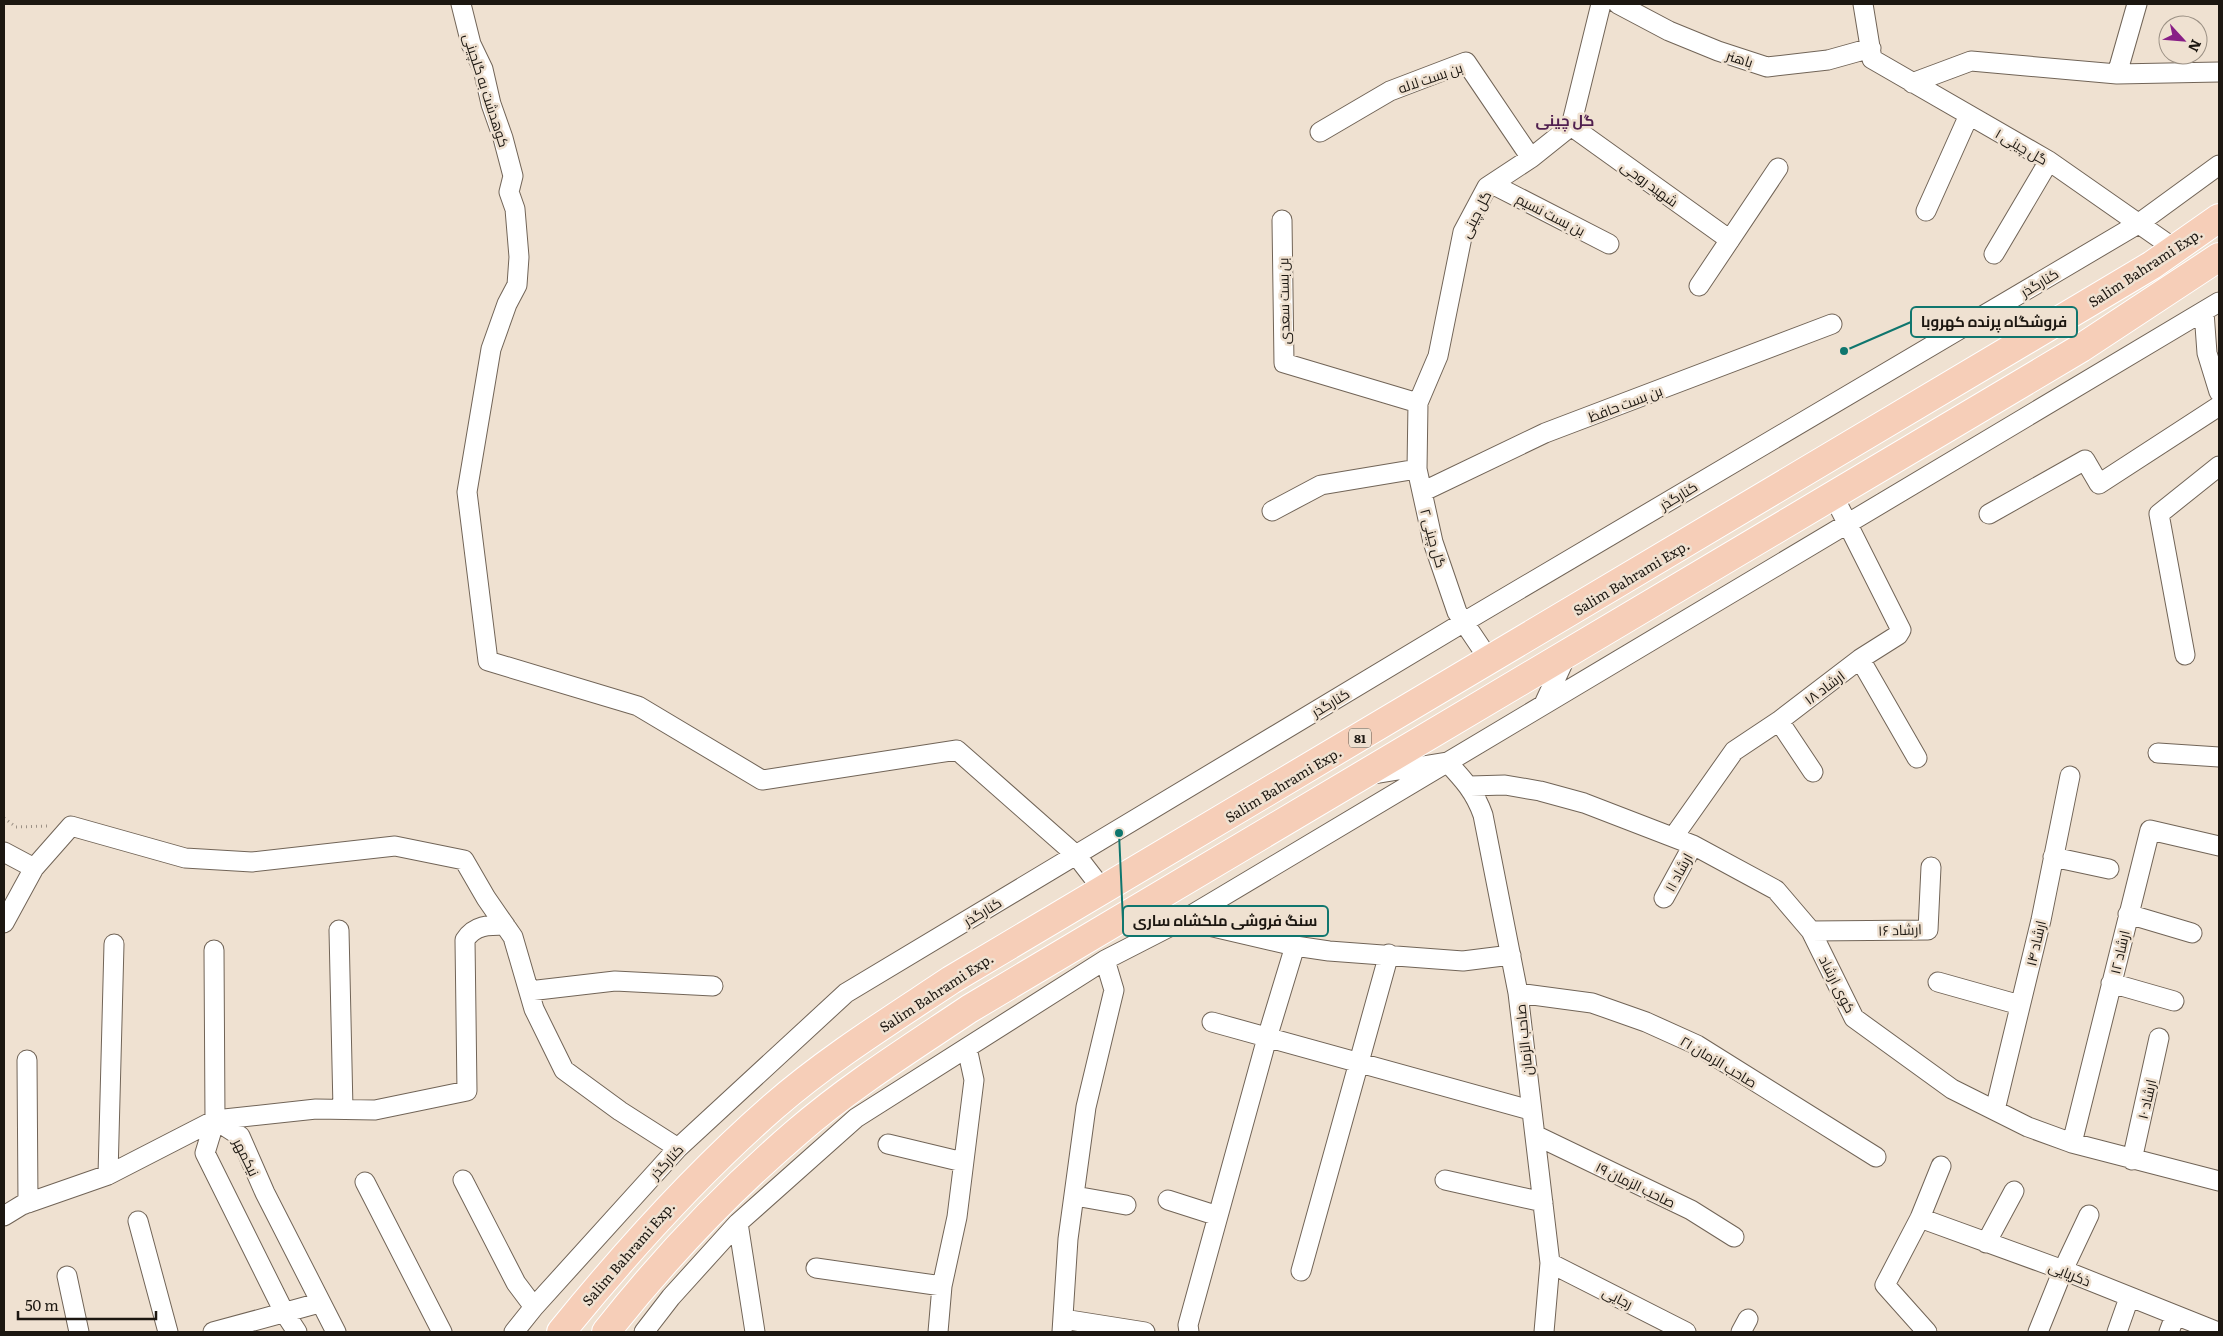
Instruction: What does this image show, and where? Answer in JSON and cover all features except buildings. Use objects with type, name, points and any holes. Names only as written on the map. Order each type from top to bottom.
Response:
[{"type":"highway","name":"Salim Bahrami Exp.","points":[[561,1332],[599,1285],[676,1199],[774,1106],[863,1039],[951,980],[1490,661],[2152,265],[2219,218]]},
{"type":"highway","name":"81","points":[[606,1332],[703,1221],[797,1132],[883,1067],[969,1009],[2081,348],[2219,257]]},
{"type":"street","name":"کوهدشت به گلچینی","points":[[461,4],[471,44],[483,69],[491,104],[503,138],[513,176],[509,192],[516,219],[519,257],[517,285],[507,304],[491,349],[467,492],[488,660],[638,706],[762,780],[957,750],[1076,855]]},
{"type":"street","points":[[1571,126],[1601,4]]},
{"type":"street","name":"باهنر","points":[[1618,4],[1669,31],[1718,51],[1767,67],[1828,60],[1870,48]]},
{"type":"street","points":[[1863,4],[1870,48]]},
{"type":"street","points":[[2117,74],[2137,4]]},
{"type":"street","name":"گل چینی ۱","points":[[1870,48],[1872,59],[2049,161],[2175,250]]},
{"type":"street","name":"بن بست لاله","points":[[1320,132],[1390,91],[1466,62],[1531,158]]},
{"type":"street","points":[[1912,83],[1971,62],[2117,74],[2219,72]]},
{"type":"street","points":[[1926,211],[1969,115]]},
{"type":"street","name":"گل چینی","points":[[1418,403],[1438,356],[1463,232],[1487,187],[1531,158],[1571,126]]},
{"type":"street","name":"شهید روحی","points":[[1571,126],[1730,240]]},
{"type":"street","points":[[1994,254],[2049,161]]},
{"type":"street","name":"کنارگذر","points":[[514,1332],[534,1307],[678,1148],[846,993],[1464,622],[2138,224],[2219,165]]},
{"type":"street","points":[[1699,286],[1778,168]]},
{"type":"street","name":"بن بست نسیم","points":[[1492,184],[1609,244]]},
{"type":"street","name":"بن بست سعدی","points":[[1282,220],[1284,363],[1418,403]]},
{"type":"street","points":[[644,1332],[670,1297],[738,1223],[856,1118],[1105,960],[1183,920],[2092,379],[2214,312]]},
{"type":"street","points":[[2214,312],[2207,352],[2219,392]]},
{"type":"street","name":"بن بست حافظ","points":[[1422,492],[1545,433],[1832,324]]},
{"type":"street","points":[[2081,348],[2092,379]]},
{"type":"street","name":"گل چینی ۲","points":[[1418,403],[1417,470],[1433,542],[1458,612],[1490,661]]},
{"type":"street","points":[[1989,514],[2085,460],[2098,484],[2219,406]]},
{"type":"street","points":[[2185,656],[2159,514],[2219,466]]},
{"type":"street","points":[[1272,511],[1321,485],[1417,470]]},
{"type":"street","points":[[1833,495],[1849,523]]},
{"type":"street","name":"ارشاد ۱۸","points":[[1674,836],[1734,751],[1779,722],[1860,660],[1898,635],[1901,630],[1849,523]]},
{"type":"street","points":[[1544,704],[1567,654]]},
{"type":"street","points":[[1860,660],[1917,758]]},
{"type":"street","points":[[1779,722],[1813,772]]},
{"type":"street","points":[[2158,753],[2219,757]]},
{"type":"street","points":[[1365,775],[1447,762]]},
{"type":"street","name":"صاحب الزمان","points":[[1447,762],[1470,786],[1483,814],[1518,993],[1530,1110],[1535,1135],[1550,1263],[1544,1332]]},
{"type":"street","name":"ارشاد ۱۴","points":[[1995,1110],[2054,857],[2070,776]]},
{"type":"street","name":"کوی ارشاد","points":[[1470,786],[1505,785],[1540,791],[1584,803],[1674,836],[1693,845],[1776,890],[1812,930],[1854,1018],[1952,1089],[2028,1127],[2072,1143],[2219,1181]]},
{"type":"street","points":[[4,923],[34,868],[71,826],[185,858],[252,862],[395,846],[464,860],[513,937],[534,1009],[564,1070],[620,1111],[678,1148]]},
{"type":"street","name":"ارشاد ۱۲","points":[[2072,1143],[2150,830],[2219,846]]},
{"type":"street","name":"ارشاد ۱۱","points":[[1664,898],[1693,845]]},
{"type":"street","points":[[4,852],[34,868]]},
{"type":"street","points":[[1076,855],[1103,890]]},
{"type":"street","points":[[2054,857],[2109,869]]},
{"type":"street","name":"ارشاد ۱۶","points":[[1812,930],[1928,930],[1932,868]]},
{"type":"street","points":[[2128,914],[2192,933]]},
{"type":"street","points":[[1183,920],[1295,946],[1328,951],[1389,954],[1463,961],[1511,955]]},
{"type":"street","points":[[4,1216],[28,1203],[108,1175],[216,1120],[316,1109],[375,1110],[467,1091],[465,940],[470,932],[487,925],[505,925]]},
{"type":"street","points":[[339,930],[342,1109]]},
{"type":"street","points":[[108,1175],[114,944]]},
{"type":"street","points":[[1189,1332],[1188,1325],[1267,1038],[1295,946]]},
{"type":"street","points":[[214,950],[216,1120],[205,1153],[284,1312],[297,1332]]},
{"type":"street","points":[[1301,1271],[1389,954]]},
{"type":"street","points":[[1105,960],[1114,990],[1086,1107],[1068,1239],[1063,1326],[1145,1332]]},
{"type":"street","points":[[529,991],[616,981],[713,986]]},
{"type":"street","points":[[1938,982],[2020,1005]]},
{"type":"street","points":[[2111,982],[2174,1001]]},
{"type":"street","name":"صاحب الزمان ۲۱","points":[[1518,993],[1592,1003],[1646,1022],[1697,1045],[1876,1158]]},
{"type":"street","points":[[1212,1022],[1530,1110]]},
{"type":"street","name":"ارشاد ۱۰","points":[[2132,1160],[2159,1038]]},
{"type":"street","points":[[938,1332],[942,1286],[957,1217],[974,1080],[967,1048]]},
{"type":"street","points":[[27,1060],[28,1203]]},
{"type":"street","name":"نیکمهر","points":[[216,1120],[240,1136],[265,1194],[336,1332]]},
{"type":"street","name":"صاحب الزمان ۱۹","points":[[1535,1135],[1691,1210],[1734,1237]]},
{"type":"street","points":[[888,1144],[963,1162]]},
{"type":"street","points":[[1926,1332],[1885,1285],[1920,1218],[1942,1166]]},
{"type":"street","points":[[463,1180],[516,1283],[534,1307]]},
{"type":"street","points":[[1445,1180],[1543,1202]]},
{"type":"street","points":[[365,1182],[442,1332]]},
{"type":"street","points":[[1986,1243],[2014,1191]]},
{"type":"street","points":[[1074,1196],[1126,1205]]},
{"type":"street","points":[[1168,1200],[1218,1216]]},
{"type":"street","points":[[2038,1332],[2063,1270],[2089,1215]]},
{"type":"street","name":"ذکریایی","points":[[1920,1218],[2063,1270],[2129,1298],[2172,1324],[2218,1332]]},
{"type":"street","points":[[138,1221],[168,1332]]},
{"type":"street","points":[[738,1223],[754,1332]]},
{"type":"street","name":"رجایی","points":[[1550,1263],[1686,1332]]},
{"type":"street","points":[[816,1268],[942,1286]]},
{"type":"street","points":[[67,1276],[79,1332]]},
{"type":"street","points":[[2117,1332],[2129,1298]]},
{"type":"street","points":[[213,1332],[319,1302]]},
{"type":"path","points":[[4,818],[16,827],[71,826]]},
{"type":"place","name":"فروشگاه پرنده کهروبا","points":[[1844,351]]},
{"type":"place","name":"سنگ فروشی ملکشاه ساری","points":[[1119,833]]},
{"type":"district","name":"گل چینی","points":[[1565,119]]}]
